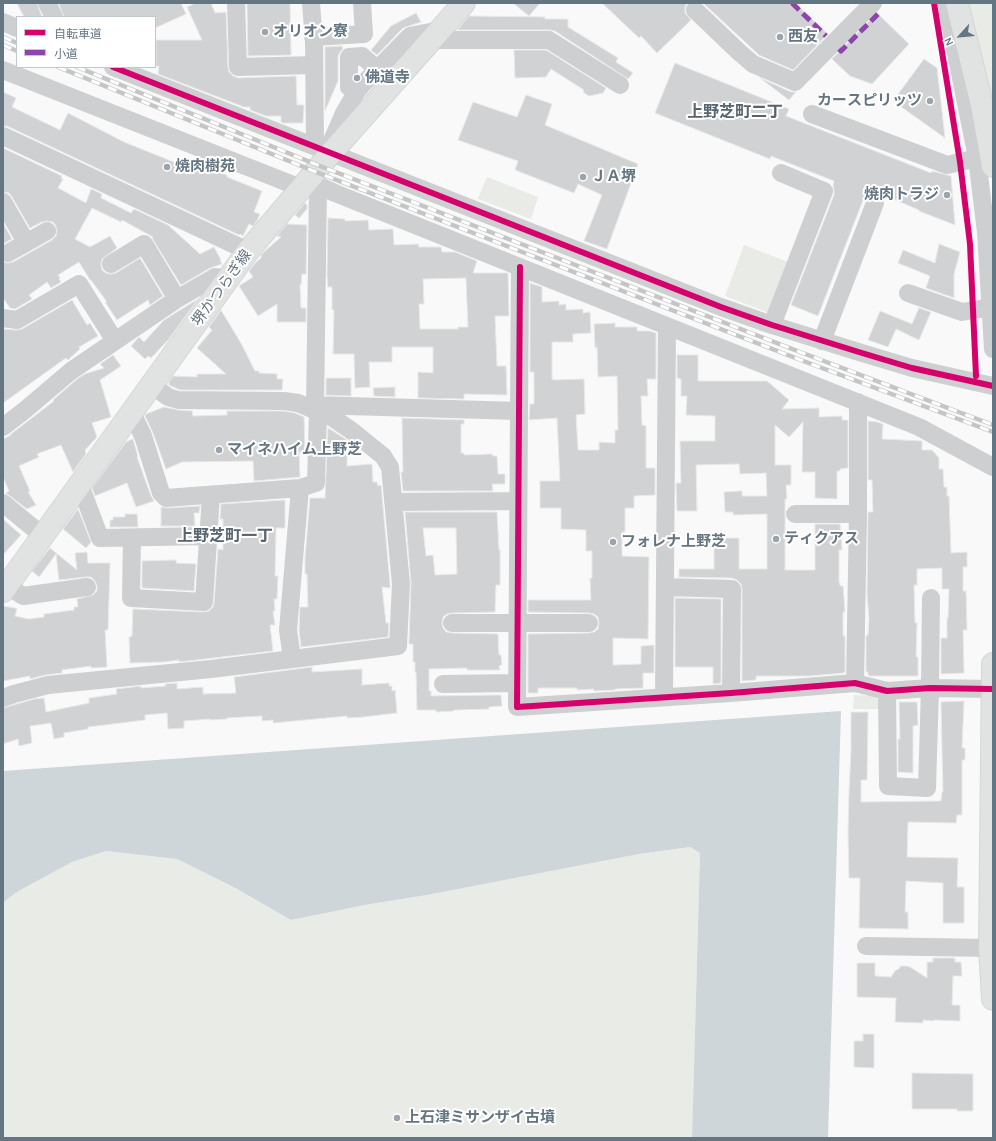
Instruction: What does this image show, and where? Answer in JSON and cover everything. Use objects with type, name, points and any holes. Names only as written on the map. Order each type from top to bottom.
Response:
[{"type":"main road","name":"堺かつらぎ線","points":[[4,587],[43,536],[248,251],[309,185],[323,150],[436,35],[464,3]]},
{"type":"main road","points":[[957,3],[982,105],[985,162]]},
{"type":"main road","points":[[993,664],[990,948],[993,999]]},
{"type":"street","points":[[48,3],[54,16]]},
{"type":"street","points":[[236,3],[238,67],[314,65]]},
{"type":"street","points":[[311,3],[314,65],[323,150]]},
{"type":"street","points":[[313,37],[364,34],[362,3]]},
{"type":"street","points":[[695,10],[738,52],[753,64],[795,82],[873,3]]},
{"type":"street","points":[[946,3],[985,162],[986,232],[993,349]]},
{"type":"street","points":[[3,22],[16,28]]},
{"type":"street","points":[[323,150],[331,143],[344,113],[356,91],[410,36],[436,35],[549,40],[620,86]]},
{"type":"street","points":[[356,91],[349,87],[349,58],[362,56],[377,69]]},
{"type":"street","points":[[116,68],[721,307],[822,341],[912,368],[993,386]]},
{"type":"street","points":[[3,70],[309,185],[520,267],[858,402],[919,427],[993,467]]},
{"type":"street","points":[[812,114],[947,165],[985,162]]},
{"type":"street","points":[[3,136],[248,251]]},
{"type":"street","points":[[772,325],[824,191],[786,179]]},
{"type":"street","points":[[132,413],[143,436],[161,493],[166,498],[300,488],[316,483],[316,409],[309,185]]},
{"type":"street","points":[[3,202],[26,242]]},
{"type":"street","points":[[822,341],[874,203]]},
{"type":"street","points":[[8,253],[47,232]]},
{"type":"street","points":[[111,264],[144,244],[177,299]]},
{"type":"street","points":[[520,267],[517,707],[855,683],[887,690],[930,688],[992,689]]},
{"type":"street","points":[[3,427],[71,371],[177,299],[215,277],[229,279]]},
{"type":"street","points":[[3,318],[17,320],[79,284],[115,341]]},
{"type":"street","points":[[908,292],[962,312],[991,307]]},
{"type":"street","points":[[664,697],[667,326]]},
{"type":"street","points":[[3,698],[48,685],[210,669],[398,646],[401,584],[390,467],[383,456],[333,418],[316,409],[298,403],[284,401],[178,400],[168,397],[152,385]]},
{"type":"street","points":[[855,683],[858,402]]},
{"type":"street","points":[[316,409],[519,410]]},
{"type":"street","points":[[80,484],[100,538],[208,536]]},
{"type":"street","points":[[292,659],[288,630],[300,488]]},
{"type":"street","points":[[132,538],[131,598],[204,602],[210,495]]},
{"type":"street","points":[[393,502],[518,501]]},
{"type":"street","points":[[3,503],[43,536]]},
{"type":"street","points":[[795,514],[858,514]]},
{"type":"street","points":[[4,587],[23,596],[87,586]]},
{"type":"street","points":[[665,587],[732,589],[731,693]]},
{"type":"street","points":[[887,690],[888,786],[927,788],[931,598]]},
{"type":"street","points":[[452,623],[589,623]]},
{"type":"street","points":[[443,684],[517,683]]},
{"type":"street","points":[[866,946],[990,948]]},
{"type":"shaded area","points":[[966,3],[993,3],[993,116]]},
{"type":"shaded area","points":[[487,177],[538,197],[531,219],[478,199]]},
{"type":"shaded area","points":[[744,245],[788,262],[769,313],[725,296]]},
{"type":"shaded area","points":[[854,695],[875,696],[879,701],[879,709],[853,709]]},
{"type":"shaded area","points":[[841,711],[828,1138],[692,1138],[700,853],[690,847],[639,854],[291,920],[235,888],[177,859],[106,851],[72,862],[15,893],[3,903],[3,771]]},
{"type":"shaded area","points":[[690,847],[700,853],[692,1138],[3,1138],[3,903],[15,893],[72,862],[106,851],[177,859],[234,888],[291,920],[639,854]]},
{"type":"building","points":[[17,3],[37,3],[42,16],[24,16]]},
{"type":"building","points":[[181,3],[186,14],[156,28],[156,16],[64,16],[59,4]]},
{"type":"building","points":[[196,3],[211,3],[215,13],[226,12],[228,67],[229,72],[233,76],[238,78],[296,76],[297,105],[304,105],[303,123],[283,123],[281,122],[281,116],[266,116],[250,110],[250,107],[244,107],[158,74],[159,66],[156,66],[156,40],[202,40],[187,7]]},
{"type":"building","name":"オリオン寮","points":[[247,3],[290,3],[291,55],[248,56]]},
{"type":"building","points":[[513,3],[540,3],[529,16]]},
{"type":"building","points":[[602,3],[687,3],[685,13],[691,20],[657,53],[641,36],[639,38]]},
{"type":"building","points":[[703,3],[795,3],[828,34],[793,70],[759,55]]},
{"type":"building","points":[[416,13],[421,22],[403,28],[377,55],[371,50],[391,26]]},
{"type":"building","points":[[877,13],[909,44],[872,84],[850,76],[832,59]]},
{"type":"building","points":[[469,16],[545,17],[545,19],[568,19],[568,27],[618,58],[616,62],[633,73],[628,79],[555,31],[457,30]]},
{"type":"building","points":[[342,46],[343,49],[338,57],[338,81],[325,111],[325,47]]},
{"type":"building","points":[[514,50],[546,50],[606,88],[603,93],[589,96],[583,92],[584,90],[551,69],[546,77],[515,78]]},
{"type":"building","points":[[924,59],[937,68],[945,138],[893,101]]},
{"type":"building","points":[[675,63],[789,109],[786,116],[931,173],[932,171],[951,176],[955,225],[879,193],[867,190],[818,316],[791,305],[834,195],[834,181],[771,156],[770,159],[655,113]]},
{"type":"building","points":[[760,78],[791,92],[796,92],[789,100]]},
{"type":"building","points":[[3,92],[16,98],[12,107],[60,130],[68,113],[124,142],[196,171],[198,165],[227,175],[227,177],[262,191],[254,212],[260,214],[257,221],[253,226],[249,224],[243,236],[240,234],[239,235],[7,126],[3,126]]},
{"type":"building","name":"ＪＡ堺","points":[[526,95],[552,104],[545,125],[638,164],[607,249],[584,241],[602,195],[578,184],[574,193],[515,170],[518,161],[458,140],[473,102],[517,117]]},
{"type":"building","points":[[3,148],[62,176],[61,178],[63,179],[58,188],[86,203],[91,189],[102,194],[101,198],[131,213],[134,209],[168,225],[200,254],[214,247],[222,264],[210,268],[181,285],[152,238],[153,237],[122,220],[121,222],[92,208],[75,239],[90,247],[110,236],[117,248],[102,259],[102,270],[106,273],[116,273],[140,258],[163,296],[150,305],[148,300],[117,320],[105,302],[107,302],[90,280],[79,262],[58,275],[61,282],[51,288],[47,282],[29,295],[32,299],[15,309],[10,308],[3,298],[3,262],[13,262],[52,240],[56,236],[57,231],[53,222],[47,221],[30,228],[9,193],[3,192]]},
{"type":"building","points":[[305,203],[307,205],[307,209],[299,218],[295,215]]},
{"type":"building","points":[[328,218],[345,219],[345,221],[368,220],[369,230],[393,229],[394,245],[418,244],[419,247],[441,247],[442,252],[455,252],[477,261],[473,273],[508,273],[509,316],[495,316],[497,366],[506,366],[507,395],[464,394],[464,399],[418,398],[418,372],[433,373],[433,347],[392,347],[392,362],[369,362],[370,387],[355,388],[354,354],[333,354],[334,310],[332,310],[332,287],[328,287]],"holes":[[[466,278],[468,327],[458,327],[458,329],[420,329],[419,304],[424,304],[423,279]]]},
{"type":"building","points":[[3,223],[12,239],[3,244]]},
{"type":"building","points":[[287,224],[307,225],[306,274],[302,274],[300,285],[301,308],[306,308],[306,322],[277,322],[277,304],[258,316],[239,286],[253,277],[249,271],[261,258],[261,255],[281,237],[277,236]]},
{"type":"building","points":[[939,244],[960,252],[954,274],[954,298],[926,288],[930,276],[898,263],[903,250],[935,263]]},
{"type":"building","points":[[530,283],[542,287],[542,302],[559,301],[559,305],[566,304],[566,310],[583,309],[583,313],[590,312],[591,333],[573,334],[573,342],[552,342],[552,379],[584,379],[585,414],[576,415],[578,450],[599,450],[599,442],[615,443],[615,430],[618,430],[617,376],[598,377],[597,347],[595,348],[594,324],[615,323],[615,327],[637,327],[637,331],[650,331],[656,333],[656,379],[647,379],[648,396],[641,396],[642,425],[646,426],[646,468],[655,468],[655,495],[634,496],[634,508],[625,508],[625,532],[622,532],[622,556],[649,557],[648,639],[613,638],[613,665],[641,664],[641,646],[654,645],[654,673],[643,673],[643,688],[594,691],[594,689],[577,690],[577,688],[538,688],[538,693],[528,693],[528,634],[589,633],[598,629],[599,623],[598,617],[589,613],[528,612],[528,600],[591,600],[590,578],[592,578],[592,551],[586,551],[586,530],[561,529],[561,508],[540,508],[540,481],[560,481],[557,418],[529,420],[530,404],[534,404],[534,372],[530,372]]},
{"type":"building","points":[[198,299],[169,339],[151,358],[148,356],[145,359],[131,346],[139,337],[144,342],[164,320]]},
{"type":"building","points":[[72,300],[87,325],[90,323],[98,336],[79,347],[80,349],[68,360],[66,358],[3,403],[3,329],[22,329]]},
{"type":"building","points":[[919,308],[931,312],[919,340],[896,329],[888,347],[868,340],[880,311],[912,324]]},
{"type":"building","points":[[221,310],[242,345],[255,371],[259,371],[259,373],[277,374],[277,379],[283,379],[282,390],[180,390],[169,385],[169,382],[173,376],[197,377],[197,374],[226,374],[197,348],[212,330],[209,327]]},
{"type":"building","points":[[113,355],[121,366],[100,380],[111,417],[92,423],[97,437],[85,450],[86,454],[73,472],[61,445],[37,454],[39,457],[19,466],[30,491],[28,492],[36,505],[27,509],[6,493],[9,491],[3,477],[3,439],[11,435],[54,401],[53,400],[77,379],[85,374],[104,368],[100,364]]},
{"type":"building","points":[[677,355],[698,355],[698,381],[767,381],[789,400],[782,409],[819,408],[819,417],[842,416],[842,420],[848,420],[848,468],[837,471],[837,499],[815,498],[815,472],[802,472],[803,422],[789,437],[775,425],[775,465],[791,465],[791,485],[786,485],[787,499],[785,499],[785,570],[815,570],[815,524],[840,524],[842,550],[839,550],[839,583],[840,586],[843,586],[845,612],[843,612],[843,636],[845,636],[845,672],[809,676],[756,676],[756,680],[742,681],[741,584],[732,578],[679,577],[679,569],[714,569],[714,538],[739,538],[739,569],[767,569],[767,514],[733,515],[733,512],[725,512],[724,492],[742,491],[742,496],[767,496],[766,473],[740,474],[739,464],[696,465],[697,511],[677,511],[676,483],[681,483],[680,441],[715,441],[715,416],[686,415],[687,396],[681,396],[681,379],[677,378]]},
{"type":"building","points":[[326,378],[351,378],[351,396],[326,395]]},
{"type":"building","points":[[395,387],[395,397],[374,396],[373,388]]},
{"type":"building","points":[[164,407],[192,411],[193,416],[227,415],[227,411],[283,411],[295,413],[304,417],[305,452],[299,452],[300,477],[254,481],[253,461],[182,462],[166,469],[145,416],[146,414]]},
{"type":"building","points":[[402,418],[464,420],[464,424],[461,424],[461,453],[464,453],[464,455],[492,454],[493,456],[497,456],[498,474],[505,474],[505,484],[492,484],[493,491],[403,491],[401,472],[403,472]]},
{"type":"building","points":[[868,421],[883,424],[882,439],[922,441],[922,450],[932,450],[939,458],[939,469],[943,469],[944,487],[947,487],[947,496],[949,496],[951,553],[967,552],[967,567],[963,567],[963,591],[966,591],[967,630],[963,630],[964,673],[941,674],[941,638],[947,638],[949,589],[942,589],[942,568],[917,569],[917,585],[914,585],[915,623],[917,623],[916,657],[918,657],[918,676],[870,676],[868,675],[868,672],[866,672],[866,636],[868,635],[869,619],[867,594],[868,512],[873,512],[872,480],[868,480]]},
{"type":"building","points":[[328,428],[347,440],[347,466],[372,464],[373,482],[377,482],[378,486],[381,485],[390,584],[390,588],[382,587],[386,623],[389,623],[388,637],[301,647],[299,630],[300,607],[308,607],[305,558],[310,498],[325,498]]},
{"type":"building","points":[[133,439],[137,457],[154,501],[136,507],[127,483],[95,496],[92,488],[126,442]]},
{"type":"building","points":[[285,500],[285,528],[276,528],[275,576],[278,576],[277,599],[274,599],[275,611],[273,611],[275,625],[270,625],[273,651],[179,662],[179,660],[130,663],[129,637],[132,636],[133,609],[203,612],[209,611],[213,607],[218,549],[223,550],[223,519],[220,519],[221,504]]},
{"type":"building","points":[[200,506],[199,513],[194,513],[195,526],[161,526],[161,507]]},
{"type":"building","points":[[78,509],[91,542],[86,548],[63,529]]},
{"type":"building","points":[[405,512],[497,512],[500,550],[500,585],[496,585],[495,612],[447,614],[443,617],[442,623],[446,632],[498,634],[499,655],[501,655],[502,665],[499,666],[500,670],[467,670],[467,668],[429,669],[429,691],[431,691],[431,696],[501,695],[502,706],[489,707],[489,709],[436,712],[436,710],[417,710],[416,672],[415,662],[413,662],[413,644],[409,644],[411,583]],"holes":[[[423,528],[456,528],[457,574],[435,575],[433,555],[426,556]]]},
{"type":"building","points":[[125,514],[137,514],[138,527],[110,527],[110,520],[113,520],[113,517],[125,517]]},
{"type":"building","points":[[3,519],[21,535],[3,555]]},
{"type":"building","points":[[50,548],[77,570],[75,553],[87,552],[88,563],[110,563],[108,630],[105,630],[107,667],[91,668],[91,666],[62,670],[62,673],[30,679],[30,676],[3,681],[3,606],[17,609],[15,616],[29,619],[44,617],[44,614],[74,610],[74,607],[78,607],[77,599],[93,595],[97,591],[95,581],[91,577],[59,580],[56,554],[39,577],[32,571]]},
{"type":"building","points":[[176,560],[176,563],[196,564],[194,591],[142,588],[142,561]]},
{"type":"building","points":[[675,598],[721,599],[721,683],[713,684],[713,667],[675,667]]},
{"type":"building","points":[[312,667],[312,672],[362,669],[362,685],[389,683],[389,686],[392,686],[392,691],[395,690],[397,713],[363,717],[347,718],[347,716],[273,723],[273,720],[262,721],[262,716],[210,719],[184,721],[184,728],[168,729],[167,713],[145,715],[145,720],[88,727],[88,729],[64,733],[64,737],[54,739],[51,723],[30,726],[32,743],[19,746],[18,739],[3,744],[3,708],[34,699],[44,698],[46,712],[89,703],[89,698],[117,694],[116,689],[141,686],[141,688],[166,686],[165,684],[177,683],[177,689],[203,687],[203,694],[236,693],[234,677]]},
{"type":"building","points":[[964,701],[962,748],[965,748],[965,760],[962,760],[962,815],[957,815],[956,823],[908,822],[907,857],[958,858],[957,887],[964,887],[964,923],[943,923],[943,883],[906,881],[905,912],[908,912],[908,929],[859,928],[860,878],[849,878],[848,832],[851,712],[868,712],[867,780],[861,780],[861,802],[941,801],[943,792],[941,702]]},
{"type":"building","points":[[899,702],[917,702],[918,725],[913,726],[913,773],[898,772],[898,739],[900,739]]},
{"type":"building","points":[[933,958],[955,958],[955,962],[961,962],[962,976],[953,976],[952,1005],[960,1005],[960,1021],[923,1020],[923,1023],[895,1022],[896,998],[857,997],[857,963],[875,963],[875,976],[891,977],[895,971],[900,968],[900,966],[906,966],[927,978],[927,962],[933,962]]},
{"type":"building","points":[[863,1034],[874,1034],[874,1068],[854,1067],[854,1041],[863,1041]]},
{"type":"building","points":[[912,1073],[973,1074],[973,1111],[957,1111],[957,1109],[912,1109]]},
{"type":"railway","points":[[3,37],[16,43]]},
{"type":"railway","points":[[3,45],[16,51]]},
{"type":"railway","points":[[60,68],[316,172],[798,359],[993,432]]},
{"type":"railway","points":[[79,68],[320,166],[993,425]]},
{"type":"marked path","points":[[792,3],[826,36]]},
{"type":"marked path","points":[[839,49],[841,51],[878,14]]},
{"type":"cycle path","points":[[934,3],[960,162],[970,244],[976,376]]},
{"type":"cycle path","points":[[116,68],[721,307],[772,325],[912,368],[993,386]]},
{"type":"cycle path","points":[[520,267],[517,707],[855,683],[887,691],[930,688],[992,689]]},
{"type":"place","name":"オリオン寮","points":[[265,32]]},
{"type":"place","name":"西友","points":[[780,37]]},
{"type":"place","name":"佛道寺","points":[[357,78]]},
{"type":"place","name":"カースピリッツ","points":[[930,101]]},
{"type":"place","name":"焼肉樹苑","points":[[167,167]]},
{"type":"place","name":"ＪＡ堺","points":[[583,177]]},
{"type":"place","name":"焼肉トラジ","points":[[947,195]]},
{"type":"place","name":"マイネハイム上野芝","points":[[219,450]]},
{"type":"place","name":"ティクアス","points":[[776,539]]},
{"type":"place","name":"フォレナ上野芝","points":[[613,542]]},
{"type":"place","name":"上石津ミサンザイ古墳","points":[[397,1118]]},
{"type":"district","name":"上野芝町二丁","points":[[735,112]]},
{"type":"district","name":"上野芝町一丁","points":[[225,536]]}]
